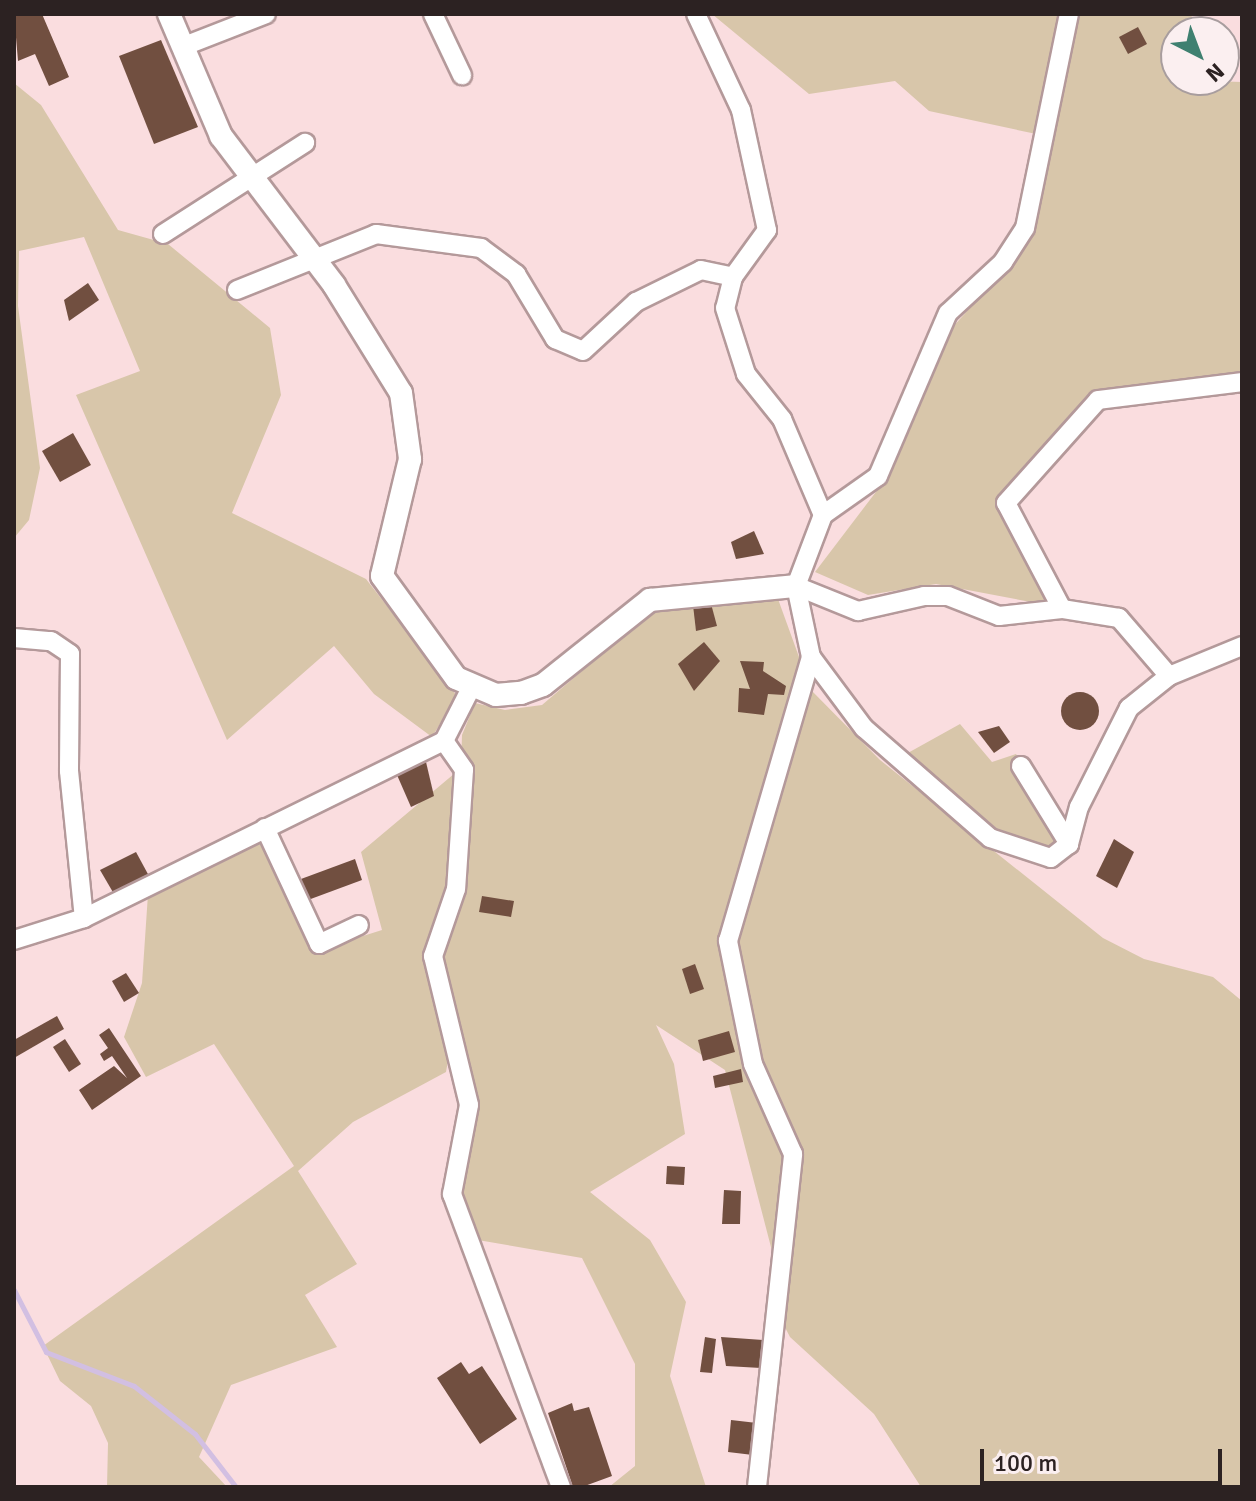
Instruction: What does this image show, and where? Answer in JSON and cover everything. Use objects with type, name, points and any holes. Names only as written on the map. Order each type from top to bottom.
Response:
[{"type":"street","points":[[169,14],[246,177],[312,255],[409,415],[407,480],[382,562],[385,589],[471,688],[496,695],[543,685],[650,600],[796,586],[858,611],[924,596],[948,596],[999,616],[1062,609],[1119,618],[1169,676]]},
{"type":"street","points":[[184,46],[266,14]]},
{"type":"street","points":[[433,14],[462,75]]},
{"type":"street","points":[[696,14],[741,110],[767,230],[733,277],[725,308],[746,374],[782,419],[823,515]]},
{"type":"street","points":[[1069,14],[1025,228],[938,328],[878,476],[823,515],[796,586],[811,657],[864,728],[990,838],[1051,858],[1069,844],[1079,807],[1129,708],[1169,676],[1242,646]]},
{"type":"street","points":[[163,234],[246,177],[305,143]]},
{"type":"street","points":[[237,290],[312,255],[376,234],[481,248],[508,263],[555,339],[583,351],[636,302],[701,270],[733,277]]},
{"type":"street","points":[[1062,609],[1006,503],[1098,400],[1242,382]]},
{"type":"street","points":[[14,638],[51,641],[70,654],[69,771],[84,918]]},
{"type":"street","points":[[757,1487],[793,1154],[753,1064],[735,997],[729,919],[811,657]]},
{"type":"street","points":[[14,940],[84,918],[444,741],[471,688]]},
{"type":"street","points":[[444,741],[464,770],[456,889],[433,956],[469,1105],[452,1194],[561,1487]]},
{"type":"street","points":[[1021,766],[1069,844]]},
{"type":"street","points":[[265,828],[319,944],[359,925]]},
{"type":"shaded area","points":[[712,14],[1063,14],[1041,135],[929,111],[895,81],[809,94]]},
{"type":"shaded area","points":[[1072,14],[1193,14],[1160,16],[1160,96],[1240,96],[1242,82],[1242,373],[1097,392],[999,499],[1047,605],[936,584],[868,595],[815,572],[885,480],[949,331],[1002,273],[1045,149]]},
{"type":"shaded area","points":[[14,83],[41,105],[118,230],[168,244],[270,328],[281,395],[232,513],[366,579],[457,696],[432,737],[374,694],[334,646],[227,740],[76,395],[140,371],[84,237],[19,251],[18,306],[40,468],[29,520],[14,538]]},
{"type":"shaded area","points":[[778,599],[811,690],[880,760],[1103,938],[1144,959],[1213,977],[1242,1001],[1242,1487],[921,1487],[874,1414],[790,1337],[776,1310],[779,1278],[725,1070],[656,1025],[674,1064],[685,1134],[590,1192],[650,1240],[686,1302],[670,1376],[706,1487],[609,1487],[635,1466],[635,1364],[582,1258],[472,1239],[452,1194],[459,1110],[449,1055],[446,1072],[353,1122],[298,1171],[357,1264],[305,1295],[337,1347],[231,1385],[199,1457],[227,1487],[107,1487],[108,1443],[91,1406],[60,1381],[43,1346],[294,1166],[214,1044],[146,1077],[124,1037],[142,983],[148,894],[263,841],[322,949],[382,930],[361,852],[461,768],[462,735],[475,703],[505,710],[542,705],[650,613]]},
{"type":"shaded area","points":[[960,724],[992,762],[1016,754],[1061,825],[1053,848],[1006,836],[906,754]]},
{"type":"building","points":[[14,14],[42,14],[69,77],[49,86],[35,54],[18,61]]},
{"type":"building","points":[[1138,27],[1147,44],[1128,54],[1119,37]]},
{"type":"building","points":[[161,40],[198,127],[154,144],[119,56]]},
{"type":"building","points":[[88,283],[99,300],[69,321],[64,300]]},
{"type":"building","points":[[73,433],[91,465],[60,482],[42,451]]},
{"type":"building","points":[[754,531],[764,554],[736,559],[731,542]]},
{"type":"building","points":[[710,600],[717,626],[696,631],[693,605]]},
{"type":"building","points":[[704,642],[720,661],[694,691],[678,664]]},
{"type":"building","points":[[740,661],[764,662],[763,671],[786,686],[784,695],[768,694],[764,715],[738,712],[739,688],[750,689]]},
{"type":"building","points":[[1080,692],[1093,698],[1099,711],[1093,724],[1080,730],[1067,724],[1061,711],[1067,698]]},
{"type":"building","points":[[999,726],[1010,742],[994,753],[978,732]]},
{"type":"building","points":[[426,762],[434,796],[411,807],[397,775]]},
{"type":"building","points":[[1114,839],[1134,852],[1117,888],[1096,876]]},
{"type":"building","points":[[136,852],[149,876],[114,894],[100,870]]},
{"type":"building","points":[[355,859],[362,880],[308,900],[301,879]]},
{"type":"building","points":[[482,896],[514,901],[511,917],[479,912]]},
{"type":"building","points":[[695,964],[704,989],[690,994],[682,969]]},
{"type":"building","points":[[126,973],[139,993],[124,1002],[112,981]]},
{"type":"building","points":[[57,1016],[64,1029],[14,1058],[14,1040]]},
{"type":"building","points":[[109,1028],[141,1076],[92,1110],[79,1090],[114,1066],[127,1078],[112,1056],[104,1061],[100,1054],[108,1048],[99,1035]]},
{"type":"building","points":[[729,1031],[735,1052],[703,1061],[698,1040]]},
{"type":"building","points":[[65,1039],[81,1064],[69,1072],[53,1047]]},
{"type":"building","points":[[741,1069],[743,1082],[715,1088],[713,1076]]},
{"type":"building","points":[[667,1166],[685,1167],[684,1185],[666,1184]]},
{"type":"building","points":[[724,1190],[741,1191],[740,1224],[722,1224]]},
{"type":"building","points":[[705,1337],[716,1339],[712,1373],[700,1372]]},
{"type":"building","points":[[721,1337],[763,1340],[761,1368],[726,1366]]},
{"type":"building","points":[[461,1362],[469,1374],[482,1366],[517,1419],[480,1444],[437,1378]]},
{"type":"building","points":[[572,1403],[574,1411],[589,1407],[612,1476],[582,1487],[573,1487],[548,1413]]},
{"type":"building","points":[[731,1420],[757,1423],[753,1455],[728,1452]]},
{"type":"waterway","points":[[14,1290],[46,1352],[134,1386],[195,1434],[236,1487]]}]
